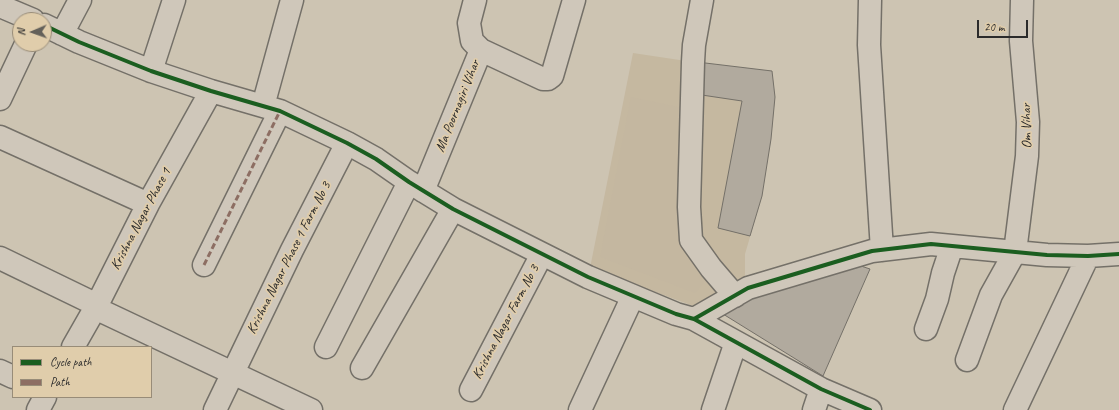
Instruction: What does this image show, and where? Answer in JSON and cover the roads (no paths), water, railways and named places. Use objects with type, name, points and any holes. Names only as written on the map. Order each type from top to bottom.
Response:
[{"type":"street","points":[[80,0],[53,30],[152,71],[210,92],[272,109],[347,143],[376,159],[416,187],[453,210],[588,277],[676,314],[694,320],[821,389],[870,410]]},
{"type":"street","points":[[152,71],[174,0]]},
{"type":"street","points":[[204,265],[272,109],[292,0]]},
{"type":"street","name":"Ma Poornagiri Vihar","points":[[326,347],[416,187],[481,50],[472,41],[469,23],[475,0]]},
{"type":"street","points":[[481,50],[543,79],[548,79],[552,76],[574,0]]},
{"type":"street","points":[[702,0],[694,45],[693,62],[688,207],[691,240],[711,268],[735,296]]},
{"type":"street","points":[[870,0],[868,45],[882,250]]},
{"type":"street","name":"Om Vihar","points":[[1015,252],[1027,156],[1028,122],[1021,41],[1022,0]]},
{"type":"street","points":[[0,6],[14,12]]},
{"type":"street","points":[[0,99],[22,52]]},
{"type":"street","name":"Krishna Nagar Phase 1","points":[[74,346],[96,306],[148,204],[210,92]]},
{"type":"street","points":[[0,137],[148,204]]},
{"type":"street","name":"Krishna Nagar Phase 1 Farm No 3","points":[[215,410],[288,256],[347,143]]},
{"type":"street","points":[[362,368],[453,210]]},
{"type":"street","points":[[694,320],[748,288],[882,250],[931,244],[1047,255],[1088,256],[1119,254],[1119,251]]},
{"type":"street","points":[[926,329],[937,299],[943,273],[952,246]]},
{"type":"street","points":[[966,360],[991,295],[1015,252]]},
{"type":"street","name":"Krishna Nagar Farm No 3","points":[[471,390],[542,254]]},
{"type":"street","points":[[1015,410],[1088,256]]},
{"type":"street","points":[[0,258],[232,373],[311,410]]},
{"type":"street","points":[[580,410],[633,296]]},
{"type":"street","points":[[713,410],[736,342]]},
{"type":"street","points":[[0,371],[12,377]]},
{"type":"street","points":[[814,410],[821,389]]},
{"type":"street","points":[[38,410],[44,398]]}]
